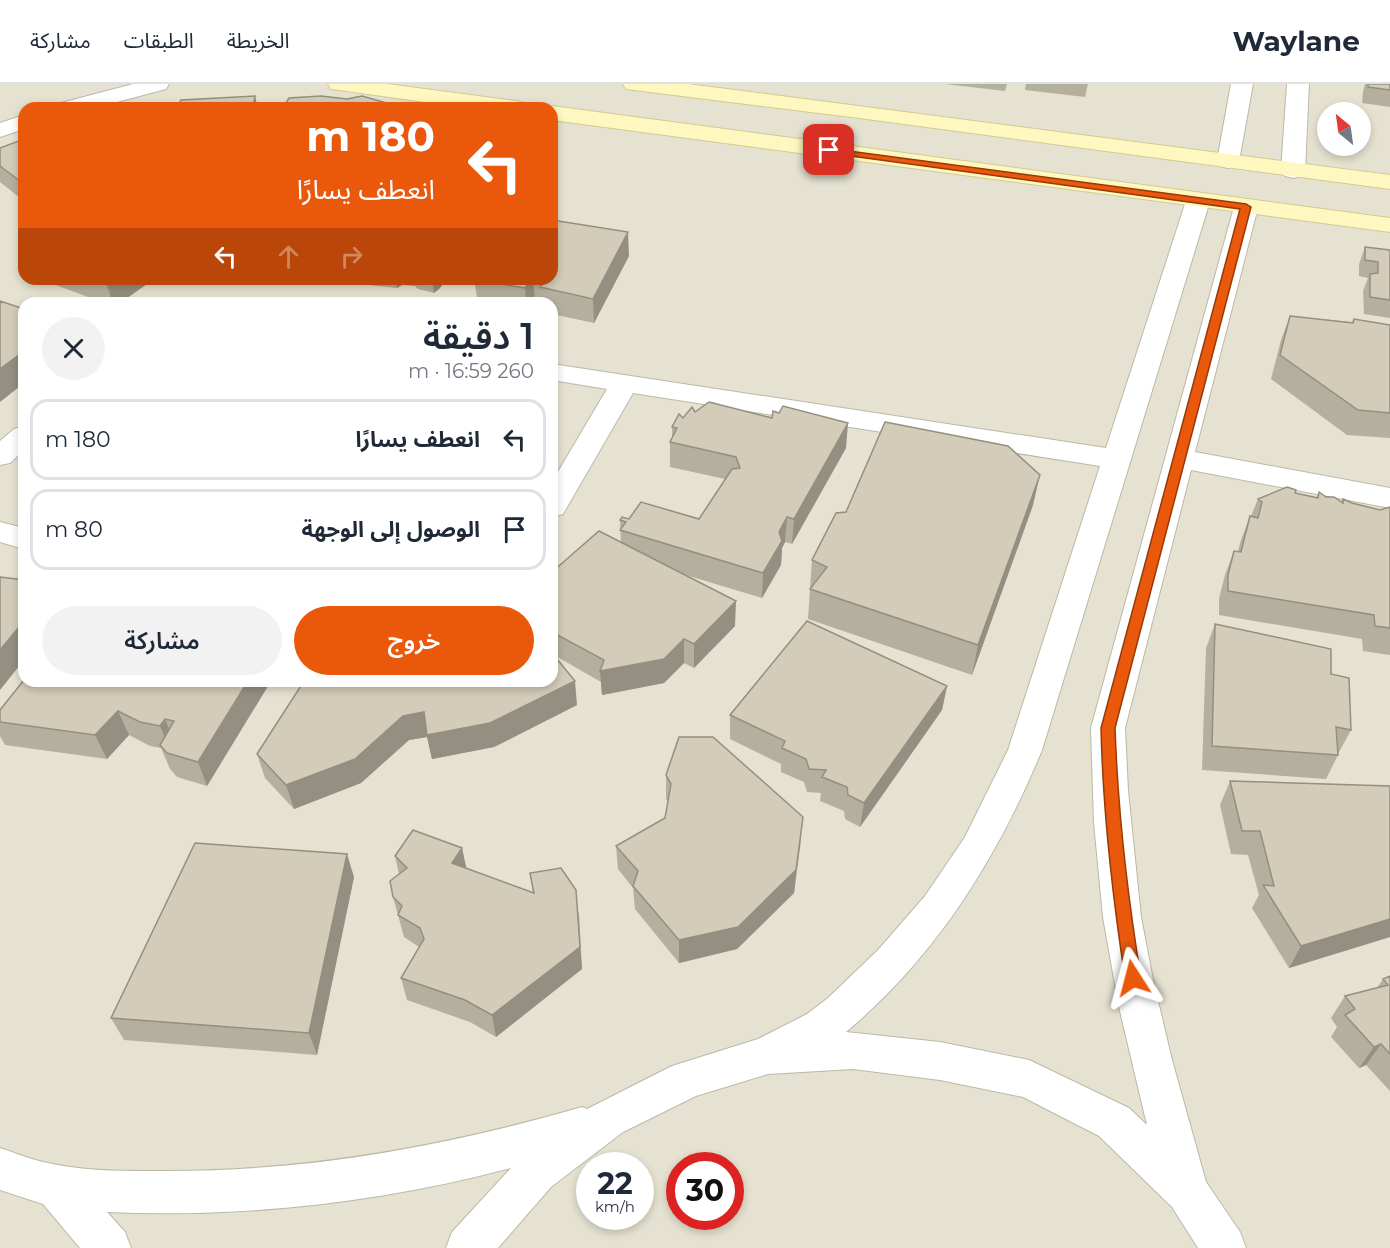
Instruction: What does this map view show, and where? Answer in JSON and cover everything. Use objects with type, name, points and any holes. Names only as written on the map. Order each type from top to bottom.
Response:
[{"type":"street","points":[[91,102],[158,84]]},
{"type":"street","points":[[339,84],[472,102]]},
{"type":"street","points":[[634,84],[1390,182]]},
{"type":"street","points":[[1228,161],[1242,84]]},
{"type":"street","points":[[1293,171],[1298,84]]},
{"type":"street","points":[[558,114],[1390,225]]},
{"type":"street","points":[[0,130],[18,124]]},
{"type":"street","points":[[0,1169],[55,1186],[147,1192],[217,1192],[336,1183],[452,1163],[521,1146],[608,1118],[687,1080],[768,1055],[828,1022],[880,974],[924,926],[986,838],[1008,794],[1025,750],[1198,201]]},
{"type":"street","points":[[1187,1192],[1155,1079],[1133,978],[1119,887],[1110,803],[1108,728],[1246,207]]},
{"type":"street","points":[[558,373],[1117,459]]},
{"type":"street","points":[[558,497],[624,384]]},
{"type":"street","points":[[0,456],[18,440]]},
{"type":"street","points":[[1180,459],[1390,498]]},
{"type":"street","points":[[0,532],[18,537]]},
{"type":"street","points":[[768,1055],[854,1050],[940,1061],[1029,1079],[1114,1122],[1187,1192],[1224,1242]]},
{"type":"street","points":[[468,1248],[536,1172],[608,1118]]},
{"type":"street","points":[[55,1186],[109,1248]]},
{"type":"shaded area","points":[[0,84],[1390,84],[1390,1248],[0,1248]]},
{"type":"building","points":[[1368,84],[1390,84],[1390,90],[1368,87]]},
{"type":"building","points":[[255,96],[254,102],[180,102],[181,100]]},
{"type":"building","points":[[321,96],[347,99],[362,96],[383,102],[287,102],[289,98]]},
{"type":"building","points":[[18,141],[18,180],[0,166],[0,148]]},
{"type":"building","points":[[558,221],[628,232],[593,299],[540,287],[558,285]]},
{"type":"building","points":[[1365,247],[1390,250],[1390,300],[1370,297],[1370,274],[1378,273],[1378,262],[1365,260]]},
{"type":"building","points":[[507,285],[527,285],[525,288]]},
{"type":"building","points":[[0,301],[18,307],[18,356],[0,369]]},
{"type":"building","points":[[1290,316],[1353,323],[1354,319],[1390,325],[1390,413],[1358,410],[1280,355]]},
{"type":"building","points":[[709,402],[772,418],[773,411],[779,413],[783,406],[848,423],[794,519],[787,517],[779,532],[782,541],[763,573],[620,530],[626,522],[620,520],[622,517],[629,519],[641,502],[699,519],[732,469],[740,468],[736,457],[670,442],[677,428],[672,427],[679,414],[683,418],[692,407],[695,412]]},
{"type":"building","points":[[885,422],[1008,446],[1040,475],[978,645],[810,589],[827,567],[812,560],[836,513],[846,512]]},
{"type":"building","points":[[1287,487],[1296,490],[1295,493],[1318,498],[1319,492],[1343,503],[1343,499],[1380,510],[1390,507],[1390,628],[1375,626],[1374,615],[1228,591],[1228,575],[1234,551],[1241,552],[1250,516],[1258,518],[1262,502],[1258,499]]},
{"type":"building","points":[[599,531],[736,601],[694,644],[684,639],[664,659],[600,671],[604,660],[558,635],[558,567]]},
{"type":"building","points":[[0,577],[18,579],[18,628],[0,650]]},
{"type":"building","points":[[807,621],[947,686],[864,803],[848,795],[847,787],[822,777],[826,770],[809,769],[806,759],[782,748],[785,741],[730,715]]},
{"type":"building","points":[[1215,624],[1331,649],[1331,674],[1349,678],[1351,730],[1336,727],[1338,755],[1212,746]]},
{"type":"building","points":[[558,660],[575,681],[490,723],[427,735],[424,712],[403,716],[355,759],[286,785],[257,754],[300,687],[558,687]]},
{"type":"building","points":[[18,687],[244,687],[198,762],[167,753],[160,745],[174,721],[165,719],[160,726],[140,722],[118,711],[95,735],[0,722],[0,710]]},
{"type":"building","points":[[679,737],[713,737],[803,817],[796,870],[738,927],[679,940],[633,886],[638,871],[616,846],[665,818],[671,784],[666,775]]},
{"type":"building","points":[[1230,781],[1390,786],[1390,919],[1301,946],[1263,885],[1274,886],[1260,831],[1242,831]]},
{"type":"building","points":[[413,830],[462,848],[452,863],[534,893],[530,873],[561,868],[576,890],[580,947],[492,1015],[465,1000],[401,978],[424,939],[420,928],[398,915],[402,906],[393,897],[390,881],[407,868],[395,856]]},
{"type":"building","points":[[195,843],[347,854],[309,1033],[111,1018]]},
{"type":"building","points":[[1390,976],[1390,1054],[1381,1044],[1374,1047],[1345,1015],[1355,1009],[1345,996],[1388,985],[1383,979]]},
{"type":"route","points":[[829,150],[1246,207],[1108,728],[1110,803],[1119,887],[1133,978]]}]
